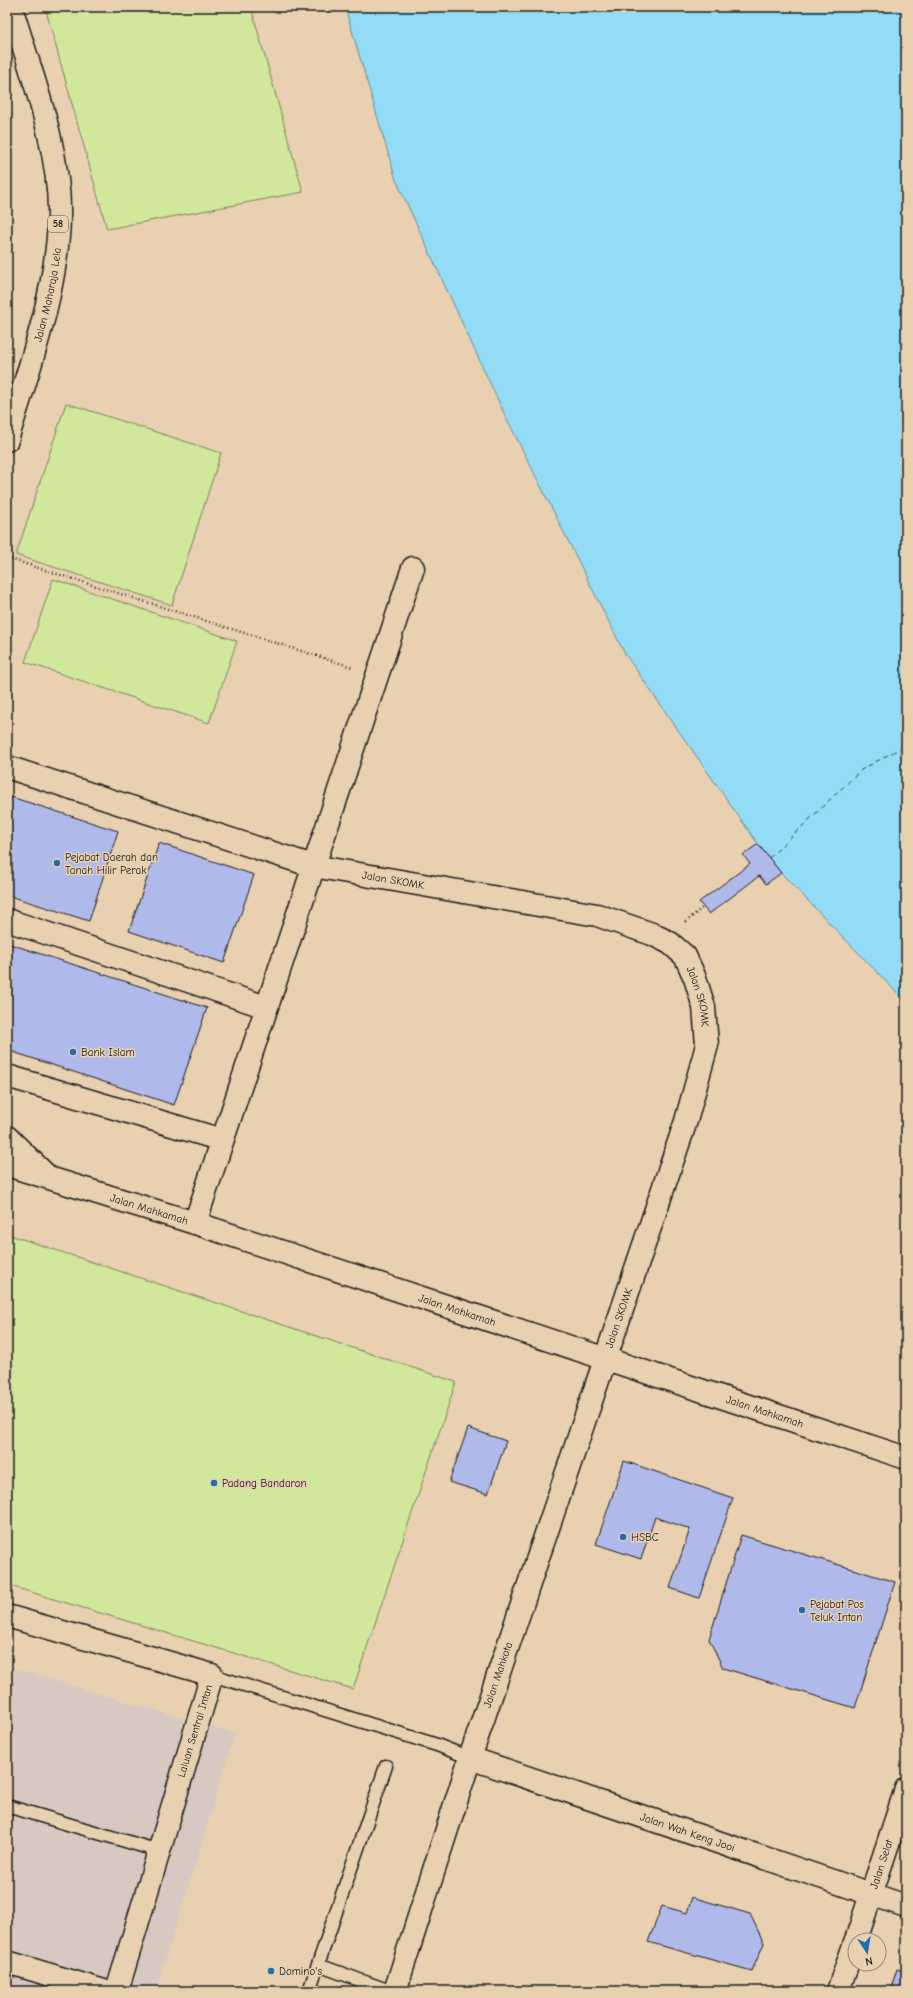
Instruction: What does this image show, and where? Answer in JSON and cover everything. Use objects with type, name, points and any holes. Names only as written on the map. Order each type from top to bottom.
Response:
[{"type":"main road","name":"Jalan Maharaja Lela","points":[[7,440],[35,349],[53,271],[59,219],[55,166],[44,114],[11,7]]},
{"type":"main road","points":[[194,1223],[413,568]]},
{"type":"main road","name":"Jalan SKOMK","points":[[7,767],[313,866],[597,915],[652,934],[670,943],[685,956],[695,978],[704,1006],[707,1044],[686,1121],[605,1360]]},
{"type":"main road","points":[[7,920],[266,1007]]},
{"type":"main road","points":[[7,1076],[222,1140]]},
{"type":"main road","points":[[7,1138],[48,1177]]},
{"type":"main road","name":"Jalan Mahkamah","points":[[7,1165],[194,1223],[605,1360],[906,1458]]},
{"type":"main road","points":[[7,1181],[48,1177]]},
{"type":"main road","name":"Jalan Mahkota","points":[[394,1991],[470,1758],[605,1360]]},
{"type":"main road","name":"Laluan Sentral Intan","points":[[7,1616],[212,1675],[117,1991]]},
{"type":"main road","name":"Jalan Wah Keng Jooi","points":[[470,1758],[906,1906]]},
{"type":"main road","name":"Jalan Selat","points":[[858,1932],[906,1789]]},
{"type":"main road","points":[[7,1962],[104,1991]]},
{"type":"main road","name":"Jalan Selat","points":[[838,1991],[847,1965]]},
{"type":"lane","points":[[212,1675],[437,1745],[470,1758]]},
{"type":"lane","points":[[309,1991],[386,1766]]},
{"type":"lane","points":[[7,1806],[159,1851]]},
{"type":"lane","points":[[318,1965],[390,1991]]},
{"type":"path","points":[[7,558],[377,675]]},
{"type":"shaded area","points":[[7,1666],[235,1734],[156,1991],[7,1991]]},
{"type":"green space","points":[[45,7],[251,7],[303,192],[107,229]]},
{"type":"green space","points":[[66,403],[221,453],[172,605],[16,555]]},
{"type":"green space","points":[[53,579],[237,641],[209,723],[25,662]]},
{"type":"green space","name":"Padang Bandaran","points":[[7,1234],[456,1382],[353,1689],[7,1585]]},
{"type":"water","points":[[345,7],[906,7],[906,1002],[781,873],[758,844],[625,654],[502,409],[396,180]]},
{"type":"building","name":"Pejabat Daerah dan Tanah Hilir Perak","points":[[8,796],[118,831],[89,921],[7,895]]},
{"type":"building","points":[[159,843],[254,875],[224,963],[129,931]]},
{"type":"building","points":[[758,844],[781,873],[766,884],[759,876],[709,914],[699,902],[750,864],[743,855]]},
{"type":"building","points":[[7,943],[207,1008],[174,1105],[7,1050]]},
{"type":"building","points":[[468,1428],[506,1441],[488,1494],[449,1482]]},
{"type":"building","name":"HSBC","points":[[624,1461],[733,1498],[699,1598],[670,1588],[690,1529],[655,1517],[641,1559],[596,1544]]},
{"type":"building","name":"Pejabat Pos Teluk Intan","points":[[741,1535],[895,1582],[855,1708],[723,1668],[709,1639]]},
{"type":"building","points":[[692,1897],[750,1914],[764,1943],[752,1971],[648,1942],[662,1906],[687,1913]]},
{"type":"building","points":[[897,1969],[906,1972],[906,1991],[890,1991]]},
{"type":"ferry route","points":[[769,858],[861,770],[906,745]]},
{"type":"place","name":"Pejabat Daerah dan Tanah Hilir Perak","points":[[57,863]]},
{"type":"place","name":"Bank Islam","points":[[73,1052]]},
{"type":"place","name":"Padang Bandaran","points":[[214,1483]]},
{"type":"place","name":"HSBC","points":[[623,1537]]},
{"type":"place","name":"Pejabat Pos Teluk Intan","points":[[802,1610]]},
{"type":"place","name":"Domino's","points":[[271,1971]]}]
